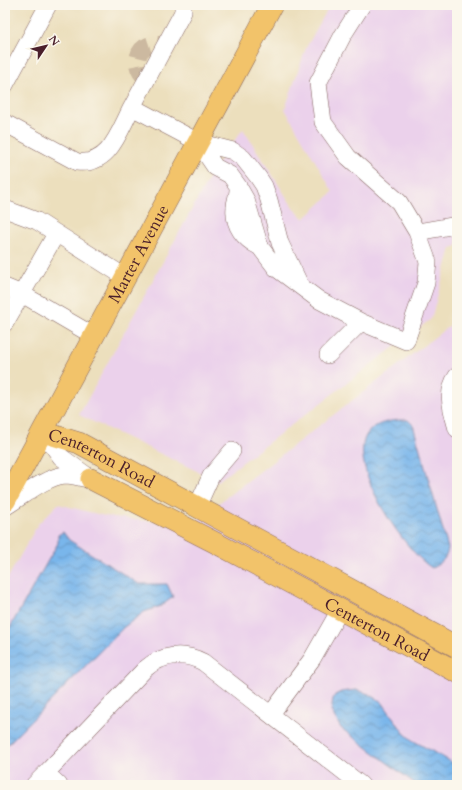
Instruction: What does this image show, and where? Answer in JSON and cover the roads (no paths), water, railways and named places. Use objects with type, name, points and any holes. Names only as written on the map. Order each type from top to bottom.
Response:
[{"type":"main road","name":"Marter Avenue","points":[[5,501],[272,5]]},
{"type":"main road","name":"Centerton Road","points":[[43,432],[79,443],[457,647]]},
{"type":"main road","name":"Centerton Road","points":[[91,479],[457,672]]},
{"type":"street","points":[[5,85],[48,5]]},
{"type":"street","points":[[5,123],[77,162],[86,163],[95,161],[109,150],[183,12],[183,5]]},
{"type":"street","points":[[198,142],[215,167],[230,176],[238,186],[246,200],[260,247],[276,268],[319,300],[361,322],[406,341],[426,283],[428,262],[418,232],[399,202],[348,157],[323,122],[318,83],[343,35],[362,5]]},
{"type":"street","points":[[132,107],[198,142],[233,151],[243,158],[258,177],[269,200],[280,243],[300,285]]},
{"type":"street","points":[[5,209],[37,221],[125,277]]},
{"type":"street","points":[[418,232],[457,225]]},
{"type":"street","points":[[5,323],[56,234]]},
{"type":"street","points":[[5,287],[22,294],[94,336]]},
{"type":"street","points":[[328,355],[361,322]]},
{"type":"street","points":[[457,376],[451,385],[450,402],[457,429]]},
{"type":"street","name":"Centerton Road","points":[[43,432],[61,457],[91,479]]},
{"type":"street","points":[[197,507],[211,476],[232,451]]},
{"type":"street","points":[[5,508],[32,489],[53,479],[66,475],[91,479]]},
{"type":"street","points":[[271,714],[312,659],[340,610]]},
{"type":"street","points":[[34,785],[145,669],[156,661],[166,657],[182,656],[203,662],[361,785]]},
{"type":"street","points":[[46,773],[59,785]]},
{"type":"water","points":[[408,420],[413,425],[448,548],[443,560],[432,568],[408,545],[394,527],[371,486],[364,466],[363,448],[367,434],[370,430],[386,422]]},
{"type":"water","points":[[63,532],[69,540],[139,584],[167,584],[173,597],[161,606],[144,612],[124,627],[5,747],[5,636],[58,543],[58,535]]},
{"type":"water","points":[[356,690],[369,694],[382,702],[404,733],[412,740],[457,765],[457,785],[417,785],[341,728],[331,711],[333,699],[335,695],[341,692]]},
{"type":"tunnel","points":[[147,79],[141,73],[138,66],[139,54],[149,45],[156,44],[164,46]]}]
